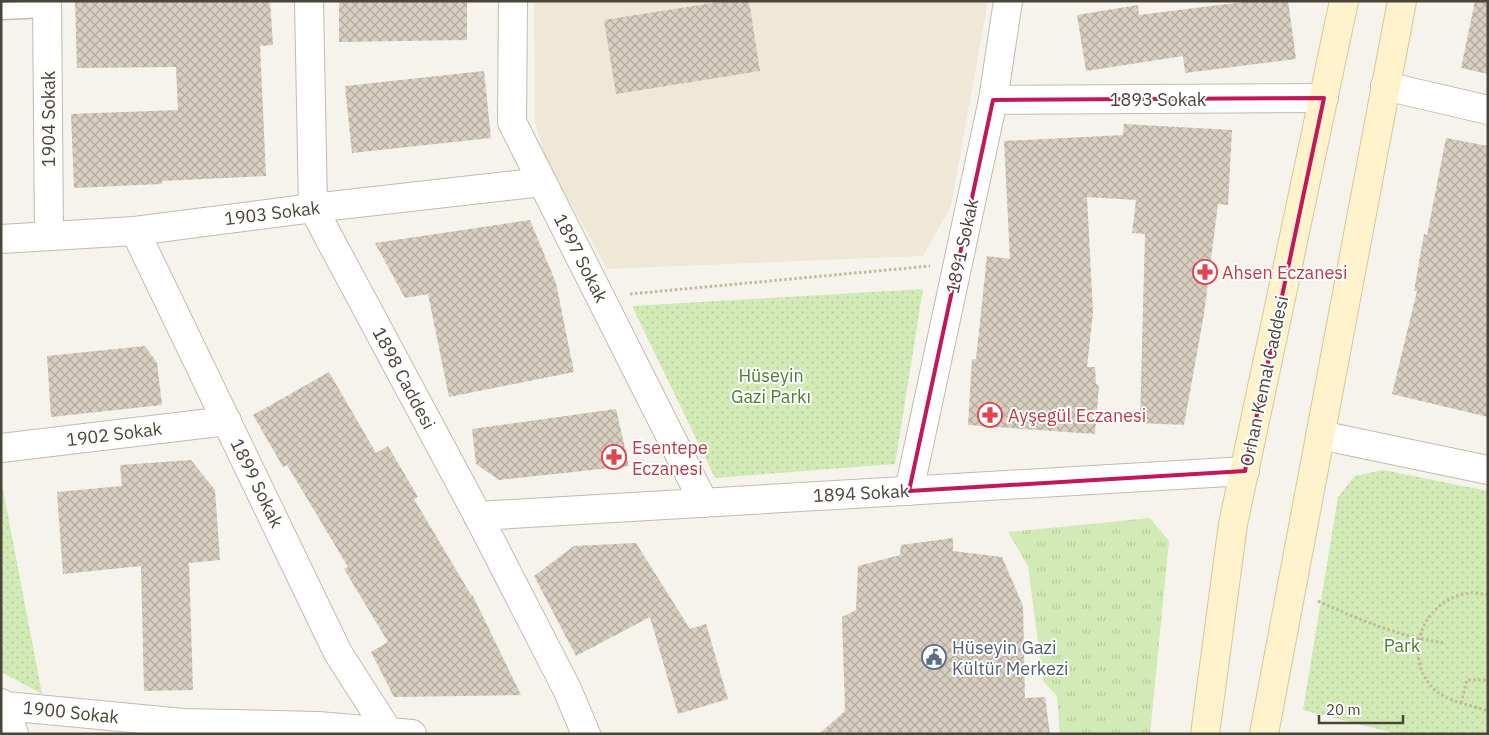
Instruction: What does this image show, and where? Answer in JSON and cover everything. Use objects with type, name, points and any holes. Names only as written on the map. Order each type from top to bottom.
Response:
[{"type":"main road","name":"Orhan Kemal Caddesi","points":[[1205,734],[1233,524],[1344,1]]},
{"type":"main road","points":[[1264,734],[1402,1]]},
{"type":"street","name":"1898 Caddesi","points":[[309,1],[313,208],[478,516],[567,690],[586,734]]},
{"type":"street","name":"1897 Sokak","points":[[513,1],[512,122],[704,502]]},
{"type":"street","name":"1891 Sokak","points":[[909,491],[993,100],[1008,1]]},
{"type":"street","name":"1904 Sokak","points":[[47,5],[49,236]]},
{"type":"street","points":[[1385,86],[1488,110]]},
{"type":"street","name":"1893 Sokak","points":[[993,100],[1324,98]]},
{"type":"street","name":"1903 Sokak","points":[[1,239],[135,231],[313,208],[542,182]]},
{"type":"street","name":"1899 Sokak","points":[[135,231],[338,653],[400,732]]},
{"type":"street","name":"1902 Sokak","points":[[1,448],[227,421]]},
{"type":"street","points":[[1320,435],[1488,470]]},
{"type":"street","name":"1894 Sokak","points":[[478,516],[1245,471]]},
{"type":"street","points":[[3,704],[14,734]]},
{"type":"street","name":"1900 Sokak","points":[[3,704],[183,723],[318,726],[400,732]]},
{"type":"lane","points":[[1,11],[47,5]]},
{"type":"path","points":[[600,296],[958,264]]},
{"type":"path","points":[[1291,589],[1358,619],[1418,640],[1445,643]]},
{"type":"path","points":[[1488,595],[1470,593],[1451,598],[1425,622],[1418,640],[1418,657],[1423,676],[1434,689],[1445,698],[1488,711]]},
{"type":"path","points":[[1461,702],[1467,680],[1488,680]]},
{"type":"highlighted area","points":[[1324,98],[1245,471],[909,491],[993,100]]},
{"type":"shaded area","points":[[534,1],[988,1],[951,206],[923,256],[607,269],[545,157],[535,122]]},
{"type":"green space","name":"Hüseyin Gazi Parkı","points":[[923,289],[895,464],[715,478],[632,306]]},
{"type":"green space","name":"Park","points":[[1383,470],[1488,491],[1488,734],[1397,734],[1303,710],[1338,497],[1355,476]]},
{"type":"green space","points":[[1,479],[42,694],[1,672]]},
{"type":"green space","points":[[1150,518],[1169,541],[1150,734],[1060,734],[1057,696],[1043,681],[1028,566],[1008,532]]},
{"type":"building","points":[[75,1],[270,1],[273,45],[260,46],[266,176],[74,188],[71,114],[178,110],[176,67],[77,68]]},
{"type":"building","points":[[339,1],[467,1],[467,40],[339,42]]},
{"type":"building","points":[[725,1],[749,1],[760,71],[616,94],[604,20]]},
{"type":"building","points":[[1251,1],[1288,1],[1296,59],[1185,73],[1183,56],[1086,71],[1077,15],[1138,5],[1139,15]]},
{"type":"building","points":[[1475,1],[1488,1],[1488,74],[1461,68]]},
{"type":"building","points":[[484,71],[491,138],[352,153],[345,86]]},
{"type":"building","points":[[1124,124],[1232,130],[1228,205],[1218,204],[1204,314],[1184,425],[1140,423],[1145,234],[1132,233],[1136,200],[1087,197],[1093,312],[1087,367],[1095,367],[1096,384],[1099,385],[1095,434],[968,425],[972,359],[976,359],[987,256],[1010,259],[1004,141],[1123,135]]},
{"type":"building","points":[[1446,138],[1488,146],[1488,417],[1392,394],[1417,291],[1414,291],[1424,234],[1427,235]]},
{"type":"building","points":[[530,220],[556,283],[574,372],[449,397],[428,294],[405,298],[375,243]]},
{"type":"building","points":[[145,346],[157,363],[162,405],[51,417],[47,356]]},
{"type":"building","points":[[329,372],[376,453],[388,446],[418,497],[414,499],[472,594],[521,695],[394,697],[371,652],[388,642],[344,569],[348,567],[287,465],[283,467],[253,415]]},
{"type":"building","points":[[616,409],[629,466],[499,480],[476,464],[472,429]]},
{"type":"building","points":[[191,460],[215,490],[220,560],[189,563],[193,690],[144,691],[141,566],[63,574],[57,492],[122,486],[120,465]]},
{"type":"building","name":"Hüseyin Gazi Kültür Merkezi","points":[[953,538],[953,551],[1002,557],[1023,606],[1025,698],[1045,697],[1050,734],[819,734],[845,711],[842,617],[856,610],[858,566],[900,555],[901,545]]},
{"type":"building","points":[[636,543],[690,629],[706,624],[728,699],[678,714],[650,617],[576,656],[534,576],[574,546]]},
{"type":"place","name":"Ahsen Eczanesi","points":[[1205,272]]},
{"type":"place","name":"Ayşegül Eczanesi","points":[[990,415]]},
{"type":"place","name":"Esentepe Eczanesi","points":[[614,457]]},
{"type":"place","name":"Hüseyin Gazi Kültür Merkezi","points":[[934,657]]}]
